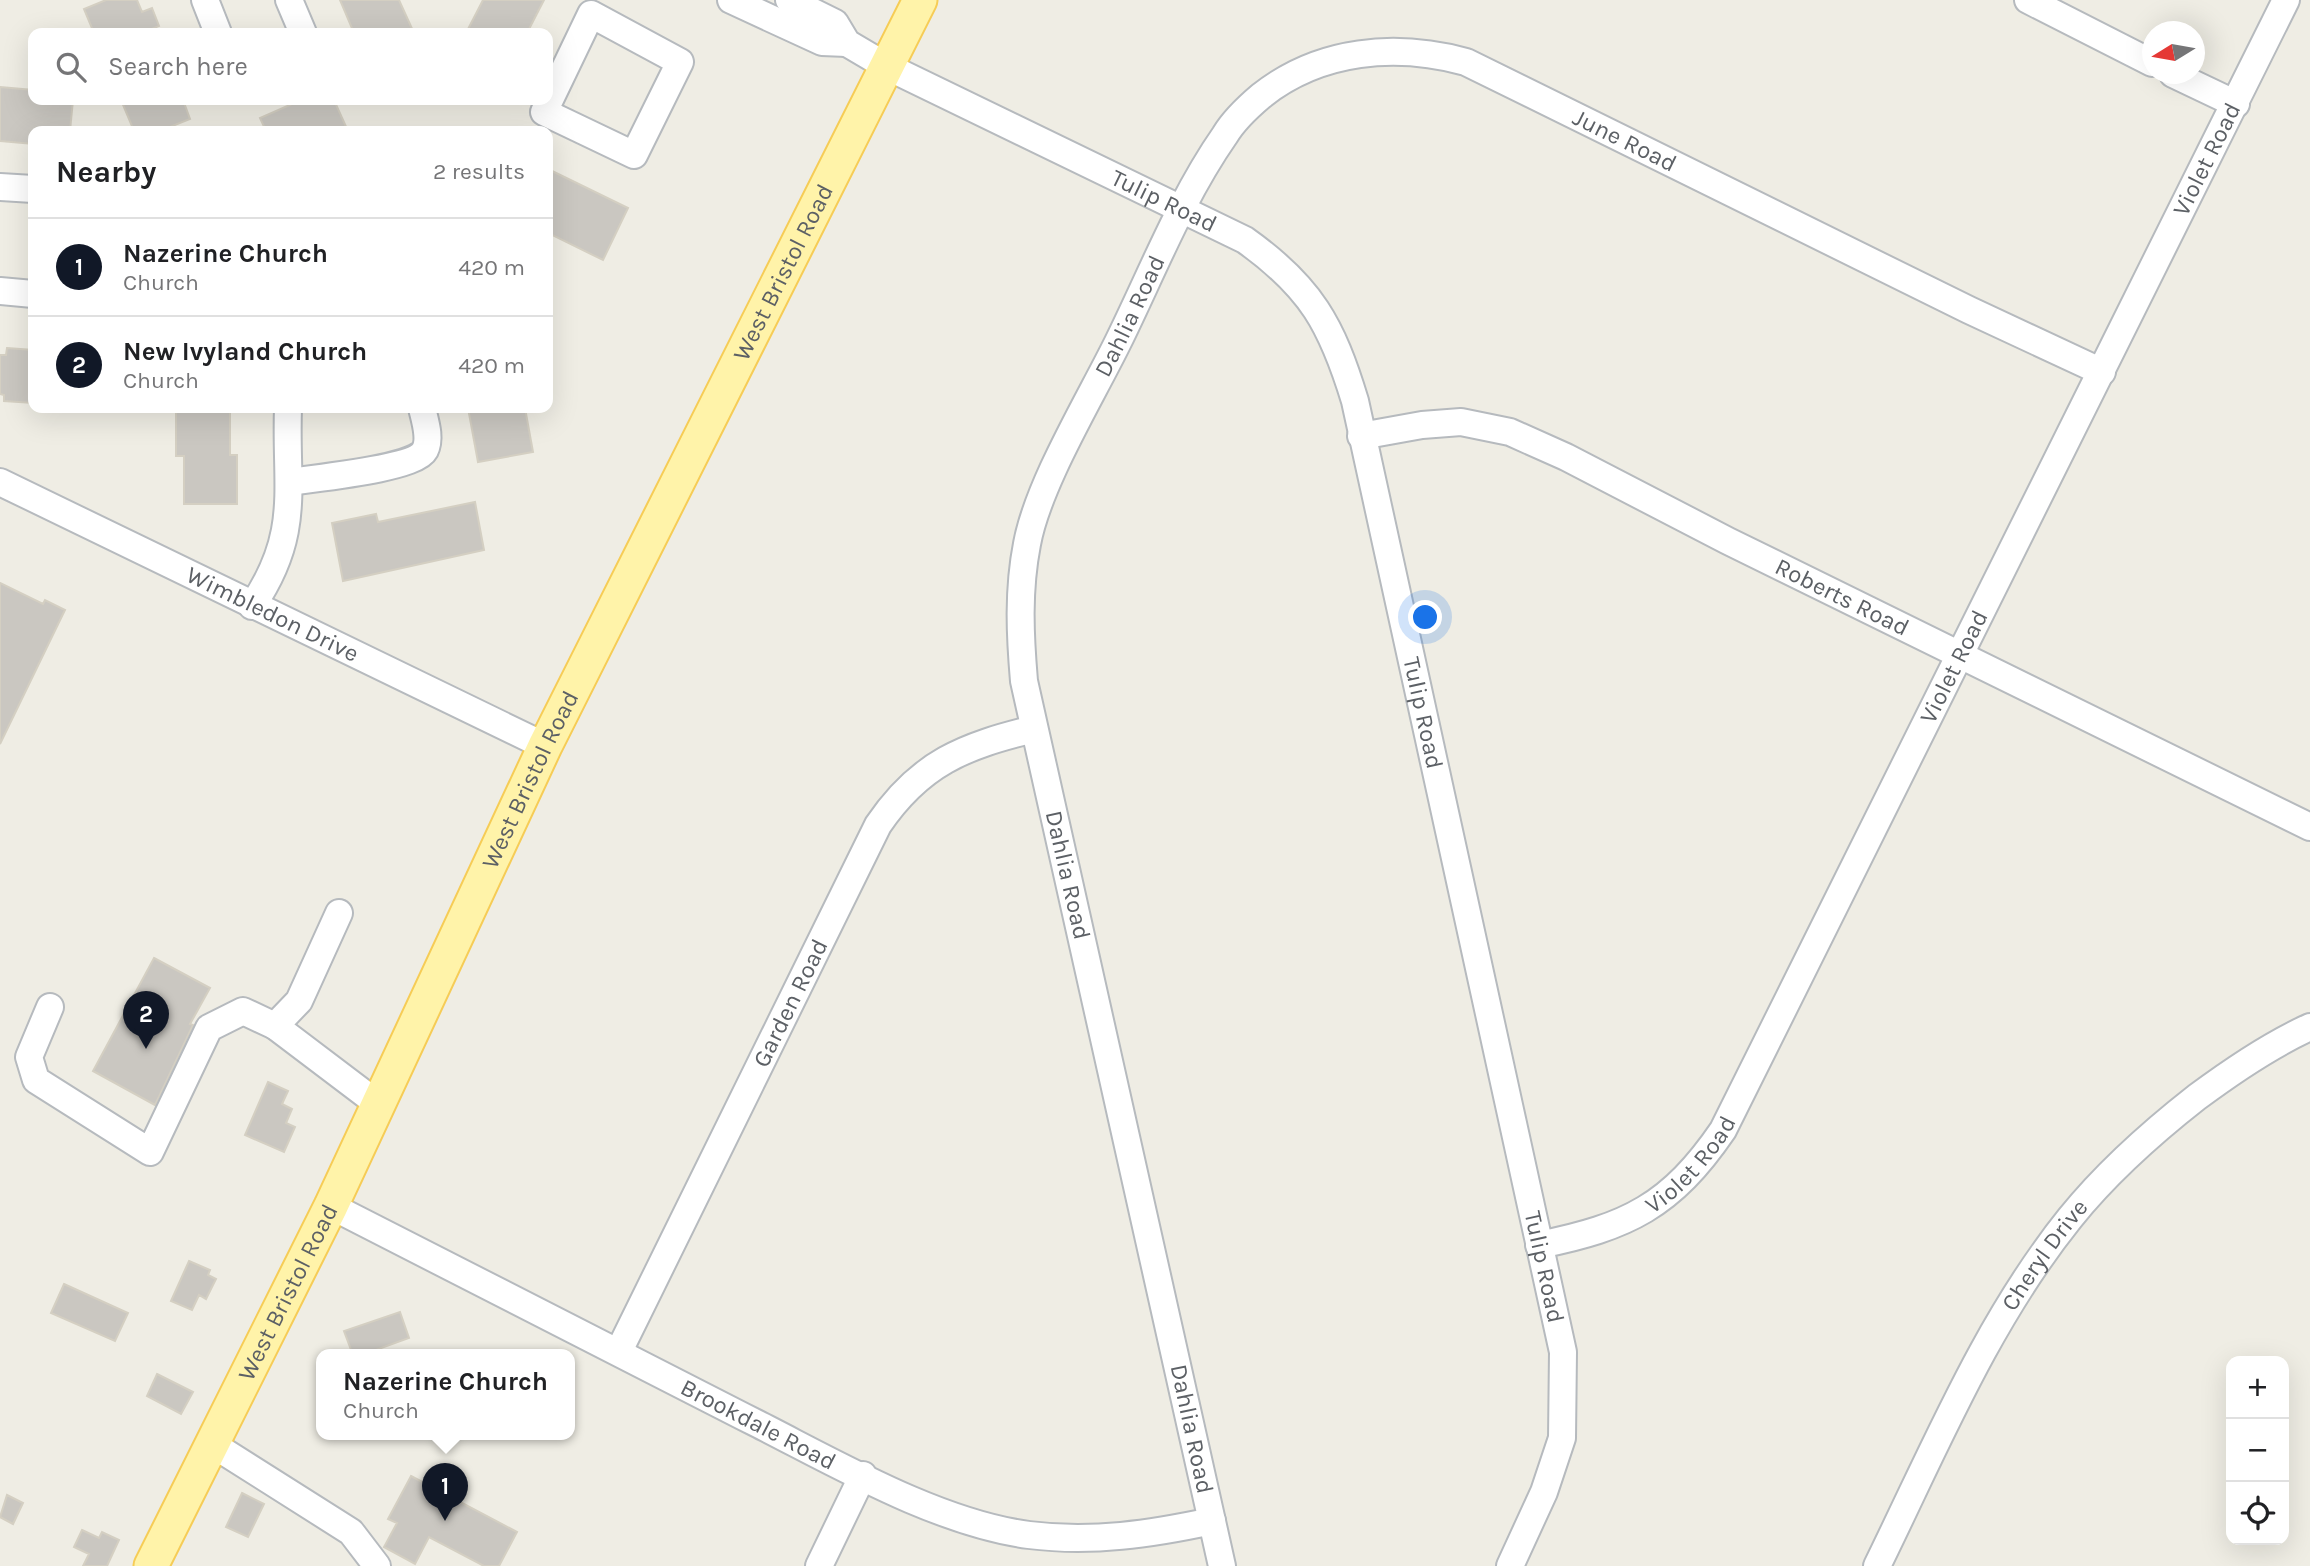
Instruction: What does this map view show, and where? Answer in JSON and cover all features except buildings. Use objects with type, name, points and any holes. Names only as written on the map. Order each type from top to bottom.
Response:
[{"type":"main road","name":"West Bristol Road","points":[[151,1566],[331,1206],[545,746],[920,0]]},
{"type":"street","points":[[205,0],[216,28]]},
{"type":"street","points":[[289,0],[301,28]]},
{"type":"street","name":"Tulip Road","points":[[732,0],[822,42],[847,43],[1245,240],[1268,256],[1304,291],[1333,335],[1355,401],[1563,1352],[1562,1438],[1544,1492],[1510,1566]]},
{"type":"street","name":"Tulip Road","points":[[789,0],[835,23],[847,43]]},
{"type":"street","points":[[2028,0],[2142,58]]},
{"type":"street","name":"Violet Road","points":[[1539,1245],[1578,1237],[1630,1219],[1682,1183],[1698,1167],[1734,1112],[2286,0]]},
{"type":"street","points":[[547,105],[544,112],[634,155],[680,62],[594,7],[553,93]]},
{"type":"street","name":"June Road","points":[[1184,209],[1225,134],[1262,96],[1288,78],[1309,67],[1342,56],[1382,51],[1439,54],[1488,71],[1969,310],[2102,372]]},
{"type":"street","points":[[2194,84],[2236,104]]},
{"type":"street","points":[[0,187],[28,189]]},
{"type":"street","name":"Dahlia Road","points":[[1184,209],[1054,472],[1027,542],[1019,615],[1024,681],[1034,729],[1222,1566]]},
{"type":"street","points":[[0,291],[28,294]]},
{"type":"street","points":[[253,606],[270,580],[285,538],[290,482],[288,413]]},
{"type":"street","points":[[290,482],[399,464],[418,458],[424,451],[428,438],[423,413]]},
{"type":"street","name":"Roberts Road","points":[[1362,436],[1422,425],[1461,422],[1510,432],[1566,457],[1728,541],[2310,827]]},
{"type":"street","name":"Wimbledon Drive","points":[[2,488],[545,746]]},
{"type":"street","name":"Garden Road","points":[[619,1351],[878,825],[896,799],[929,769],[988,740],[1034,729]]},
{"type":"street","points":[[275,1026],[299,1001],[339,913]]},
{"type":"street","points":[[50,1007],[29,1057],[36,1080],[150,1152],[209,1028],[243,1011],[275,1026],[378,1104]]},
{"type":"street","name":"Cheryl Drive","points":[[1877,1566],[1982,1354],[2045,1251],[2071,1217],[2141,1143],[2186,1106],[2228,1074],[2310,1027]]},
{"type":"street","name":"Brookdale Road","points":[[331,1206],[863,1475],[953,1516],[1028,1535],[1116,1538],[1212,1521]]},
{"type":"street","points":[[212,1444],[351,1532],[376,1566]]},
{"type":"street","points":[[819,1566],[863,1475]]},
{"type":"place","name":"New Ivyland Church","points":[[146,1049]]},
{"type":"place","name":"Nazerine Church","points":[[445,1521]]}]
